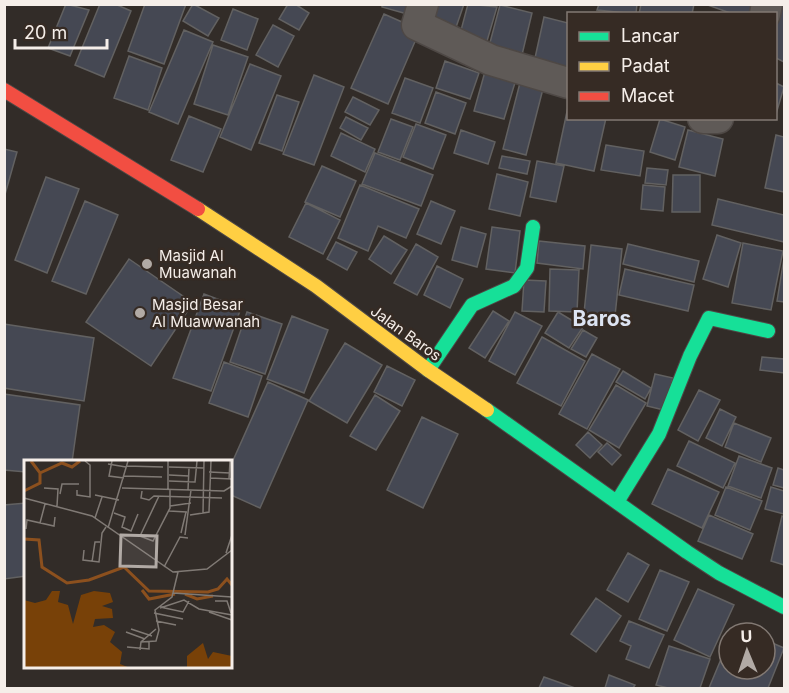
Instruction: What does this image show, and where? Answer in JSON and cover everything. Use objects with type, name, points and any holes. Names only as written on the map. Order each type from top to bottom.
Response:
[{"type":"main road","name":"Jalan Baros","points":[[4,90],[195,207],[307,280],[428,370],[541,446],[616,502],[719,573],[784,607]]},
{"type":"main road","points":[[428,370],[472,305],[514,285],[527,268],[532,227]]},
{"type":"main road","points":[[616,502],[644,464],[663,424],[700,332],[709,318],[768,331]]},
{"type":"street","points":[[423,4],[417,25],[491,60],[567,83]]},
{"type":"building","points":[[66,4],[89,10],[70,56],[48,48]]},
{"type":"building","points":[[100,4],[115,4],[131,11],[104,77],[75,65]]},
{"type":"building","points":[[145,4],[186,4],[164,64],[128,51]]},
{"type":"building","points":[[193,4],[219,18],[208,36],[183,21]]},
{"type":"building","points":[[288,4],[295,4],[309,13],[299,30],[279,19]]},
{"type":"building","points":[[382,4],[422,4],[418,17],[382,7]]},
{"type":"building","points":[[430,4],[464,4],[453,36],[423,26]]},
{"type":"building","points":[[468,4],[497,7],[487,41],[460,34]]},
{"type":"building","points":[[599,4],[637,4],[636,12],[597,10]]},
{"type":"building","points":[[641,4],[694,4],[692,12],[639,12]]},
{"type":"building","points":[[705,4],[754,4],[752,12],[727,12]]},
{"type":"building","points":[[774,4],[784,8],[784,62],[777,58],[777,12],[774,12]]},
{"type":"building","points":[[500,5],[532,13],[521,59],[488,50]]},
{"type":"building","points":[[233,9],[258,19],[247,50],[221,40]]},
{"type":"building","points":[[384,14],[420,30],[388,104],[351,88]]},
{"type":"building","points":[[544,17],[567,23],[567,75],[533,67]]},
{"type":"building","points":[[273,25],[294,36],[278,67],[256,55]]},
{"type":"building","points":[[184,30],[213,42],[178,124],[149,112]]},
{"type":"building","points":[[213,45],[248,57],[228,115],[194,104]]},
{"type":"building","points":[[129,56],[162,68],[148,110],[114,98]]},
{"type":"building","points":[[445,61],[479,73],[470,99],[436,88]]},
{"type":"building","points":[[250,64],[281,76],[251,150],[220,137]]},
{"type":"building","points":[[486,68],[517,76],[504,119],[474,111]]},
{"type":"building","points":[[314,75],[344,87],[314,165],[283,154]]},
{"type":"building","points":[[522,75],[545,81],[526,155],[503,149]]},
{"type":"building","points":[[405,78],[433,88],[420,123],[392,113]]},
{"type":"building","points":[[777,84],[784,87],[777,111]]},
{"type":"building","points":[[436,92],[466,103],[455,134],[425,123]]},
{"type":"building","points":[[277,95],[299,102],[282,151],[259,143]]},
{"type":"building","points":[[353,97],[379,110],[370,125],[345,112]]},
{"type":"building","points":[[567,112],[567,120],[606,120],[594,171],[556,163]]},
{"type":"building","points":[[189,116],[221,129],[203,172],[171,160]]},
{"type":"building","points":[[346,117],[368,128],[361,140],[340,128]]},
{"type":"building","points":[[391,119],[413,127],[400,160],[378,152]]},
{"type":"building","points":[[660,120],[685,127],[675,160],[650,152]]},
{"type":"building","points":[[416,124],[446,135],[433,169],[403,157]]},
{"type":"building","points":[[461,130],[495,142],[488,164],[454,153]]},
{"type":"building","points":[[688,130],[723,139],[715,176],[679,167]]},
{"type":"building","points":[[341,133],[375,149],[365,172],[331,156]]},
{"type":"building","points":[[776,135],[784,137],[784,192],[765,188]]},
{"type":"building","points":[[606,145],[644,151],[640,176],[601,170]]},
{"type":"building","points":[[4,149],[17,152],[4,198]]},
{"type":"building","points":[[375,153],[433,175],[421,206],[362,184]]},
{"type":"building","points":[[502,156],[530,161],[527,174],[499,168]]},
{"type":"building","points":[[537,161],[564,166],[556,202],[530,197]]},
{"type":"building","points":[[322,166],[356,181],[340,217],[305,202]]},
{"type":"building","points":[[647,168],[668,170],[666,185],[645,183]]},
{"type":"building","points":[[497,174],[528,182],[520,216],[489,209]]},
{"type":"building","points":[[673,175],[700,175],[700,212],[672,212]]},
{"type":"building","points":[[46,177],[79,189],[47,273],[15,260]]},
{"type":"building","points":[[360,185],[419,209],[406,238],[378,226],[368,251],[338,238]]},
{"type":"building","points":[[643,185],[665,187],[663,211],[641,209]]},
{"type":"building","points":[[718,199],[784,215],[784,242],[712,225]]},
{"type":"building","points":[[85,201],[118,215],[86,294],[52,281]]},
{"type":"building","points":[[431,201],[455,211],[441,244],[417,234]]},
{"type":"building","points":[[306,203],[340,220],[323,254],[289,237]]},
{"type":"building","points":[[461,227],[486,234],[477,267],[452,260]]},
{"type":"building","points":[[492,227],[520,231],[515,273],[486,269]]},
{"type":"building","points":[[717,235],[741,243],[728,287],[703,279]]},
{"type":"building","points":[[384,236],[407,250],[391,274],[369,259]]},
{"type":"building","points":[[539,241],[585,246],[583,269],[537,263]]},
{"type":"building","points":[[336,242],[357,252],[347,270],[327,259]]},
{"type":"building","points":[[743,243],[783,251],[771,310],[732,303]]},
{"type":"building","points":[[416,244],[438,257],[417,295],[394,283]]},
{"type":"building","points":[[628,244],[699,261],[694,282],[623,264]]},
{"type":"building","points":[[591,245],[622,249],[615,316],[584,313]]},
{"type":"building","points":[[784,258],[784,302],[777,301]]},
{"type":"building","name":"Masjid Besar Al Muawwanah","points":[[129,259],[193,303],[151,366],[86,322]]},
{"type":"building","points":[[437,266],[463,279],[450,308],[424,295]]},
{"type":"building","points":[[550,269],[579,270],[577,312],[549,311]]},
{"type":"building","points":[[625,269],[694,285],[688,311],[619,295]]},
{"type":"building","points":[[524,280],[546,281],[544,312],[522,311]]},
{"type":"building","points":[[204,294],[241,308],[211,391],[173,378]]},
{"type":"building","points":[[493,311],[509,321],[485,358],[469,348]]},
{"type":"building","points":[[247,312],[282,324],[265,374],[230,362]]},
{"type":"building","points":[[515,312],[542,326],[515,375],[489,361]]},
{"type":"building","points":[[558,312],[583,327],[569,348],[545,333]]},
{"type":"building","points":[[292,316],[328,330],[304,393],[267,379]]},
{"type":"building","points":[[4,324],[94,338],[84,401],[4,388]]},
{"type":"building","points":[[583,330],[597,338],[586,357],[571,349]]},
{"type":"building","points":[[542,337],[585,361],[561,406],[517,383]]},
{"type":"building","points":[[345,343],[382,365],[347,423],[309,401]]},
{"type":"building","points":[[592,354],[620,369],[587,429],[559,414]]},
{"type":"building","points":[[762,357],[784,359],[784,373],[760,370]]},
{"type":"building","points":[[224,362],[262,376],[248,417],[209,403]]},
{"type":"building","points":[[387,366],[415,380],[402,406],[374,392]]},
{"type":"building","points":[[623,371],[651,388],[645,399],[616,382]]},
{"type":"building","points":[[655,374],[673,378],[664,410],[647,406]]},
{"type":"building","points":[[268,382],[308,400],[260,508],[232,495],[232,463]]},
{"type":"building","points":[[616,385],[646,403],[619,448],[589,430]]},
{"type":"building","points":[[699,390],[720,400],[698,441],[678,430]]},
{"type":"building","points":[[4,394],[80,405],[72,460],[24,460],[24,472],[4,470]]},
{"type":"building","points":[[375,395],[400,411],[376,450],[350,436]]},
{"type":"building","points":[[720,409],[736,417],[722,446],[706,438]]},
{"type":"building","points":[[422,417],[458,434],[423,508],[387,490]]},
{"type":"building","points":[[734,423],[771,438],[761,462],[725,447]]},
{"type":"building","points":[[588,432],[602,445],[590,458],[576,445]]},
{"type":"building","points":[[689,441],[735,463],[723,488],[677,466]]},
{"type":"building","points":[[607,443],[621,455],[612,465],[598,452]]},
{"type":"building","points":[[739,456],[772,468],[761,498],[728,486]]},
{"type":"building","points":[[778,468],[784,470],[784,488],[773,485]]},
{"type":"building","points":[[668,469],[719,492],[702,528],[652,504]]},
{"type":"building","points":[[726,487],[762,501],[750,530],[715,515]]},
{"type":"building","points":[[771,487],[784,491],[784,514],[765,509]]},
{"type":"building","points":[[24,503],[24,576],[4,579],[4,505]]},
{"type":"building","points":[[709,515],[753,534],[742,559],[698,541]]},
{"type":"building","points":[[782,516],[784,517],[784,565],[771,561]]},
{"type":"building","points":[[628,553],[649,565],[628,602],[607,590]]},
{"type":"building","points":[[660,570],[689,582],[667,631],[639,619]]},
{"type":"building","points":[[698,589],[734,605],[727,621],[717,621],[717,642],[710,657],[674,640]]},
{"type":"building","points":[[596,598],[621,616],[596,652],[571,634]]},
{"type":"building","points":[[629,621],[664,635],[649,668],[626,659],[631,646],[620,641]]},
{"type":"building","points":[[777,645],[784,648],[777,666]]},
{"type":"building","points":[[669,646],[710,659],[700,688],[668,688],[656,685]]},
{"type":"building","points":[[717,669],[717,681],[771,681],[768,688],[709,688]]},
{"type":"building","points":[[609,675],[635,685],[633,688],[605,688]]},
{"type":"building","points":[[544,677],[575,688],[539,688]]},
{"type":"traffic: fast","points":[[428,370],[472,305],[514,286],[527,268],[533,227]]},
{"type":"traffic: fast","points":[[617,502],[659,434],[690,356],[709,318],[768,331]]},
{"type":"traffic: fast","points":[[487,410],[687,552],[719,573],[784,607]]},
{"type":"traffic: slow","points":[[198,209],[316,286],[428,370],[487,410]]},
{"type":"traffic: jam","points":[[4,90],[198,209]]},
{"type":"place","name":"Masjid Al Muawanah","points":[[147,264]]},
{"type":"place","name":"Masjid Besar Al Muawwanah","points":[[140,313]]},
{"type":"district","name":"Baros","points":[[602,318]]}]
